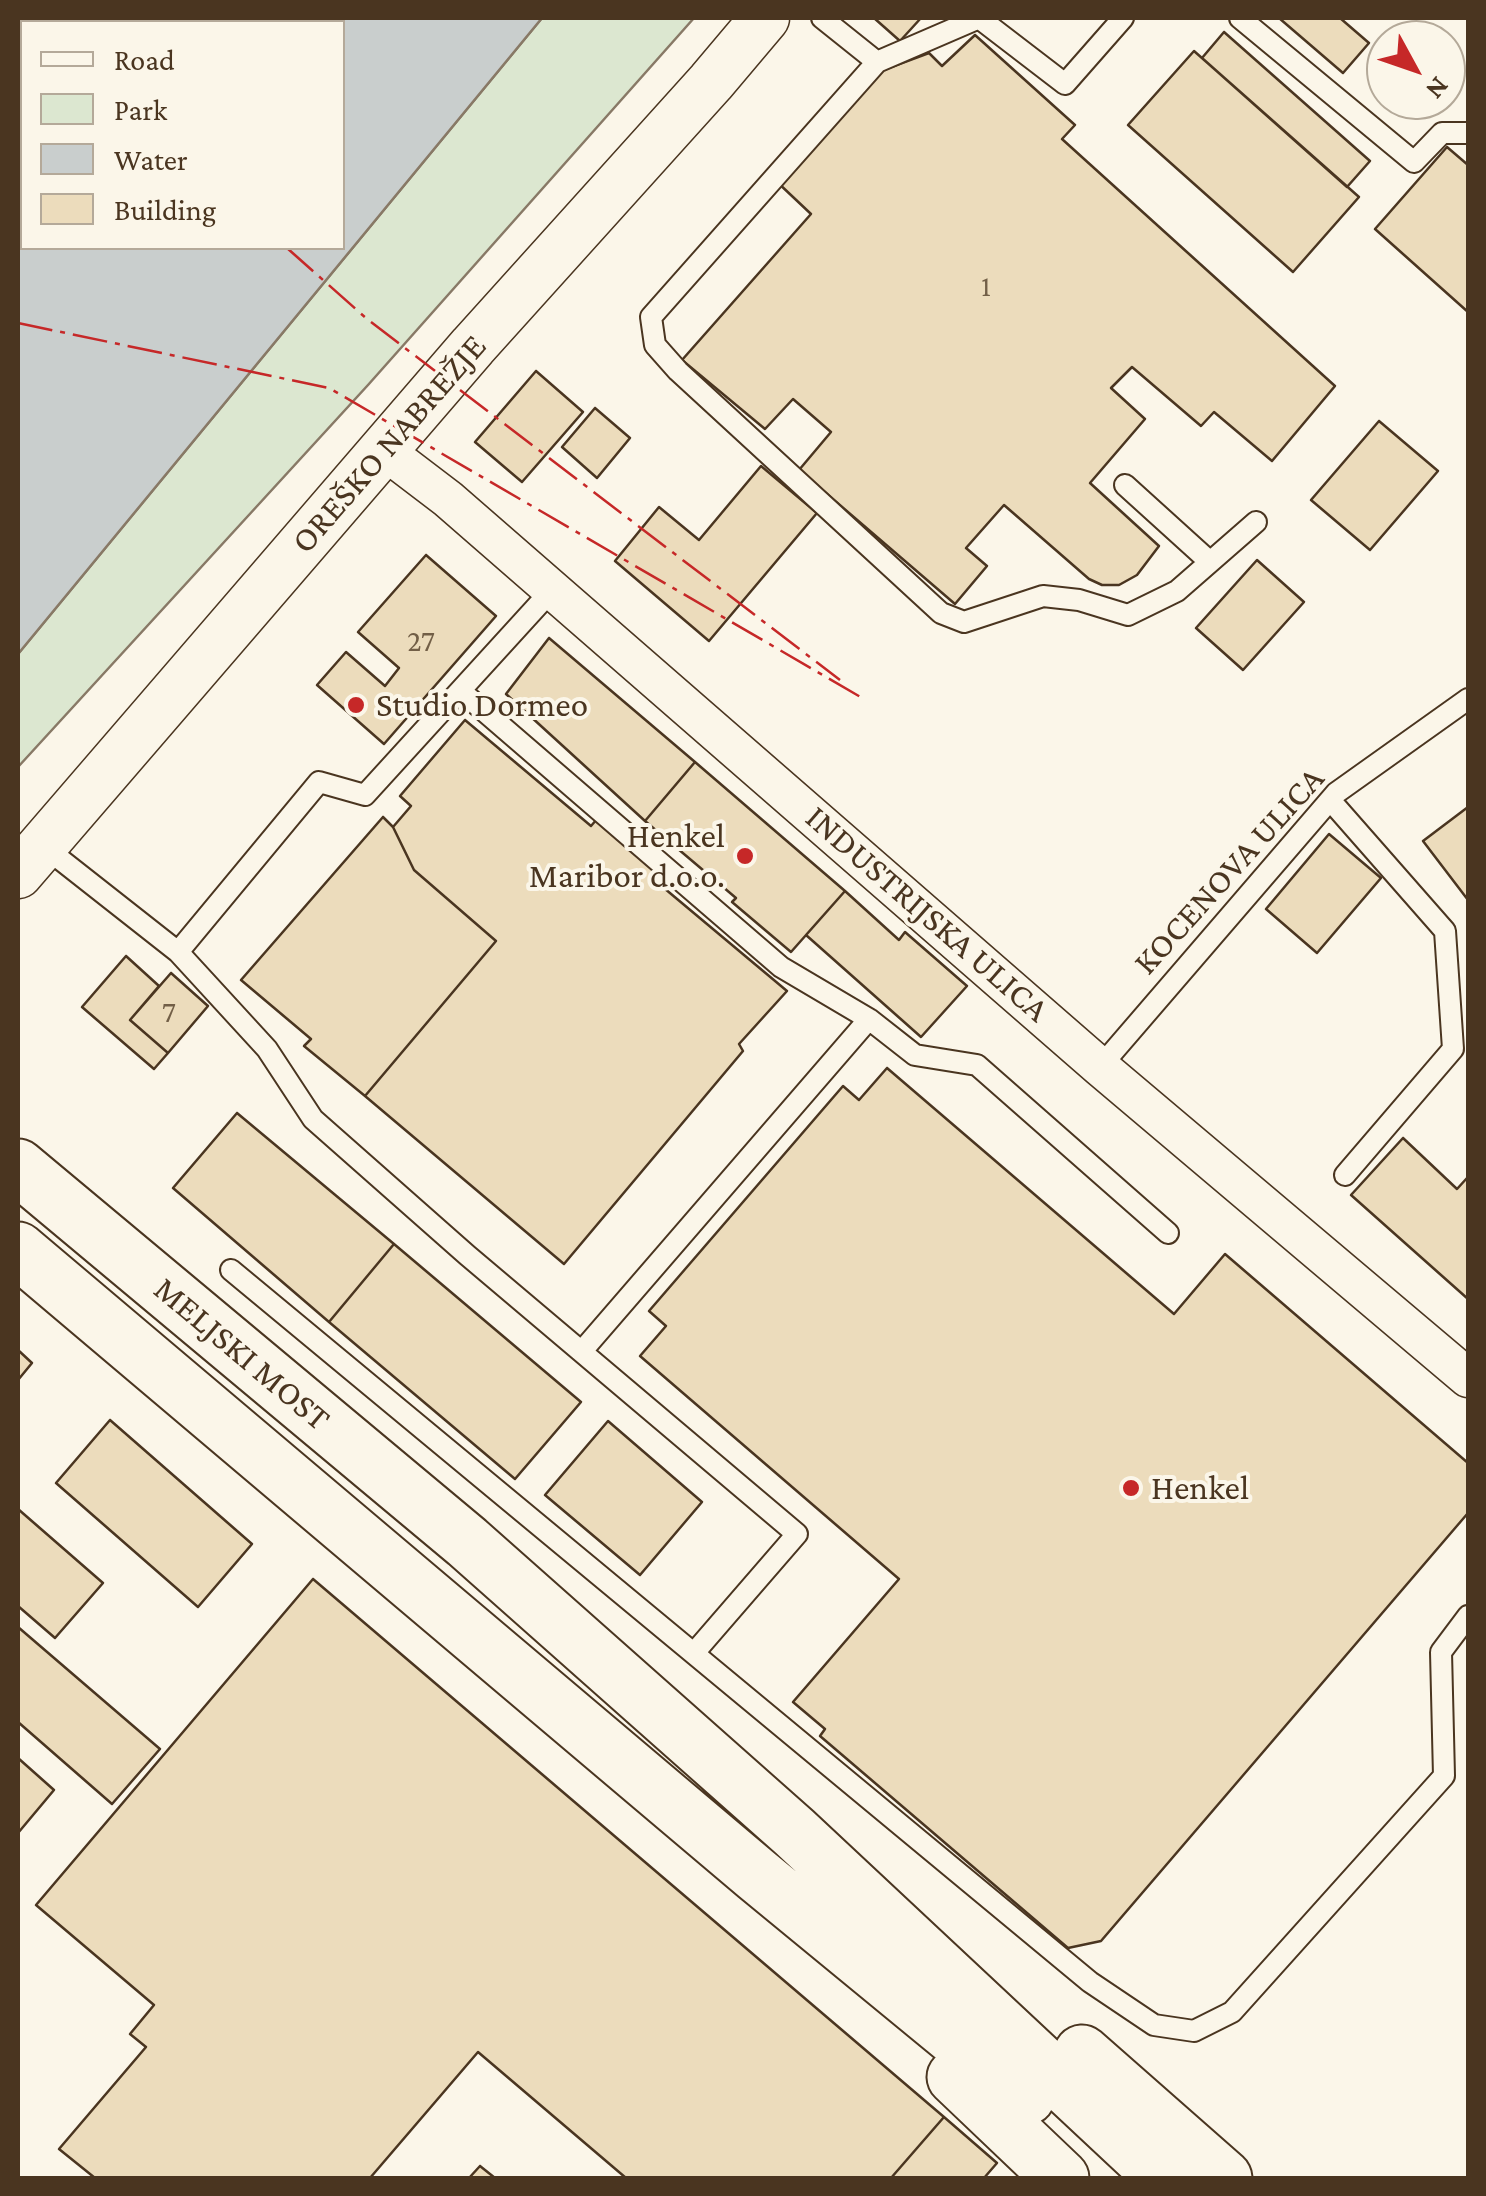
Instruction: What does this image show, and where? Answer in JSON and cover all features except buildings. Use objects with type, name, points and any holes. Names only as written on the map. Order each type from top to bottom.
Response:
[{"type":"highway","name":"MELJSKI MOST","points":[[18,1167],[467,1542],[794,1832]]},
{"type":"highway","name":"MELJSKI MOST","points":[[18,1250],[756,1876]]},
{"type":"highway","points":[[794,1832],[1164,2178]]},
{"type":"highway","points":[[794,1832],[1083,2054],[1224,2178]]},
{"type":"highway","points":[[756,1876],[1012,2135],[1061,2178]]},
{"type":"highway","points":[[756,1876],[1124,2178]]},
{"type":"street","name":"OREŠKO NABREŽJE","points":[[30,859],[765,18]]},
{"type":"street","name":"INDUSTRIJSKA ULICA","points":[[384,451],[448,499],[1100,1067],[1468,1378]]},
{"type":"lane","points":[[822,18],[877,62]]},
{"type":"lane","points":[[1123,18],[1065,84],[979,18],[877,62],[651,317],[656,345],[678,371],[941,613],[964,622],[1043,596],[1079,600],[1128,615],[1177,591],[1256,522]]},
{"type":"lane","points":[[1240,18],[1414,162],[1442,133],[1468,133]]},
{"type":"lane","points":[[1125,485],[1210,562]]},
{"type":"lane","points":[[178,952],[319,782],[365,795],[552,591]]},
{"type":"lane","points":[[462,692],[781,967],[868,1018],[914,1055],[977,1064],[1168,1233]]},
{"type":"lane","name":"KOCENOVA ULICA","points":[[1100,1067],[1330,800],[1468,699]]},
{"type":"lane","points":[[1330,800],[1445,932],[1452,1049],[1345,1175]]},
{"type":"lane","points":[[30,859],[178,952],[267,1050],[313,1118],[467,1256],[797,1534],[694,1653]]},
{"type":"lane","points":[[582,1351],[868,1018]]},
{"type":"lane","points":[[231,1270],[1090,1982],[1154,2024],[1194,2031],[1232,2012],[1444,1776],[1441,1652],[1468,1616]]},
{"type":"green space","points":[[542,18],[694,18],[368,385],[18,767],[18,654]]},
{"type":"water","points":[[18,18],[542,18],[18,654]]},
{"type":"power","points":[[289,250],[367,319],[840,680]]},
{"type":"power","points":[[18,323],[329,388],[864,699]]},
{"type":"place","name":"Studio Dormeo","points":[[356,705]]},
{"type":"place","name":"Henkel Maribor d.o.o.","points":[[745,856]]},
{"type":"place","name":"Henkel","points":[[1131,1488]]}]
